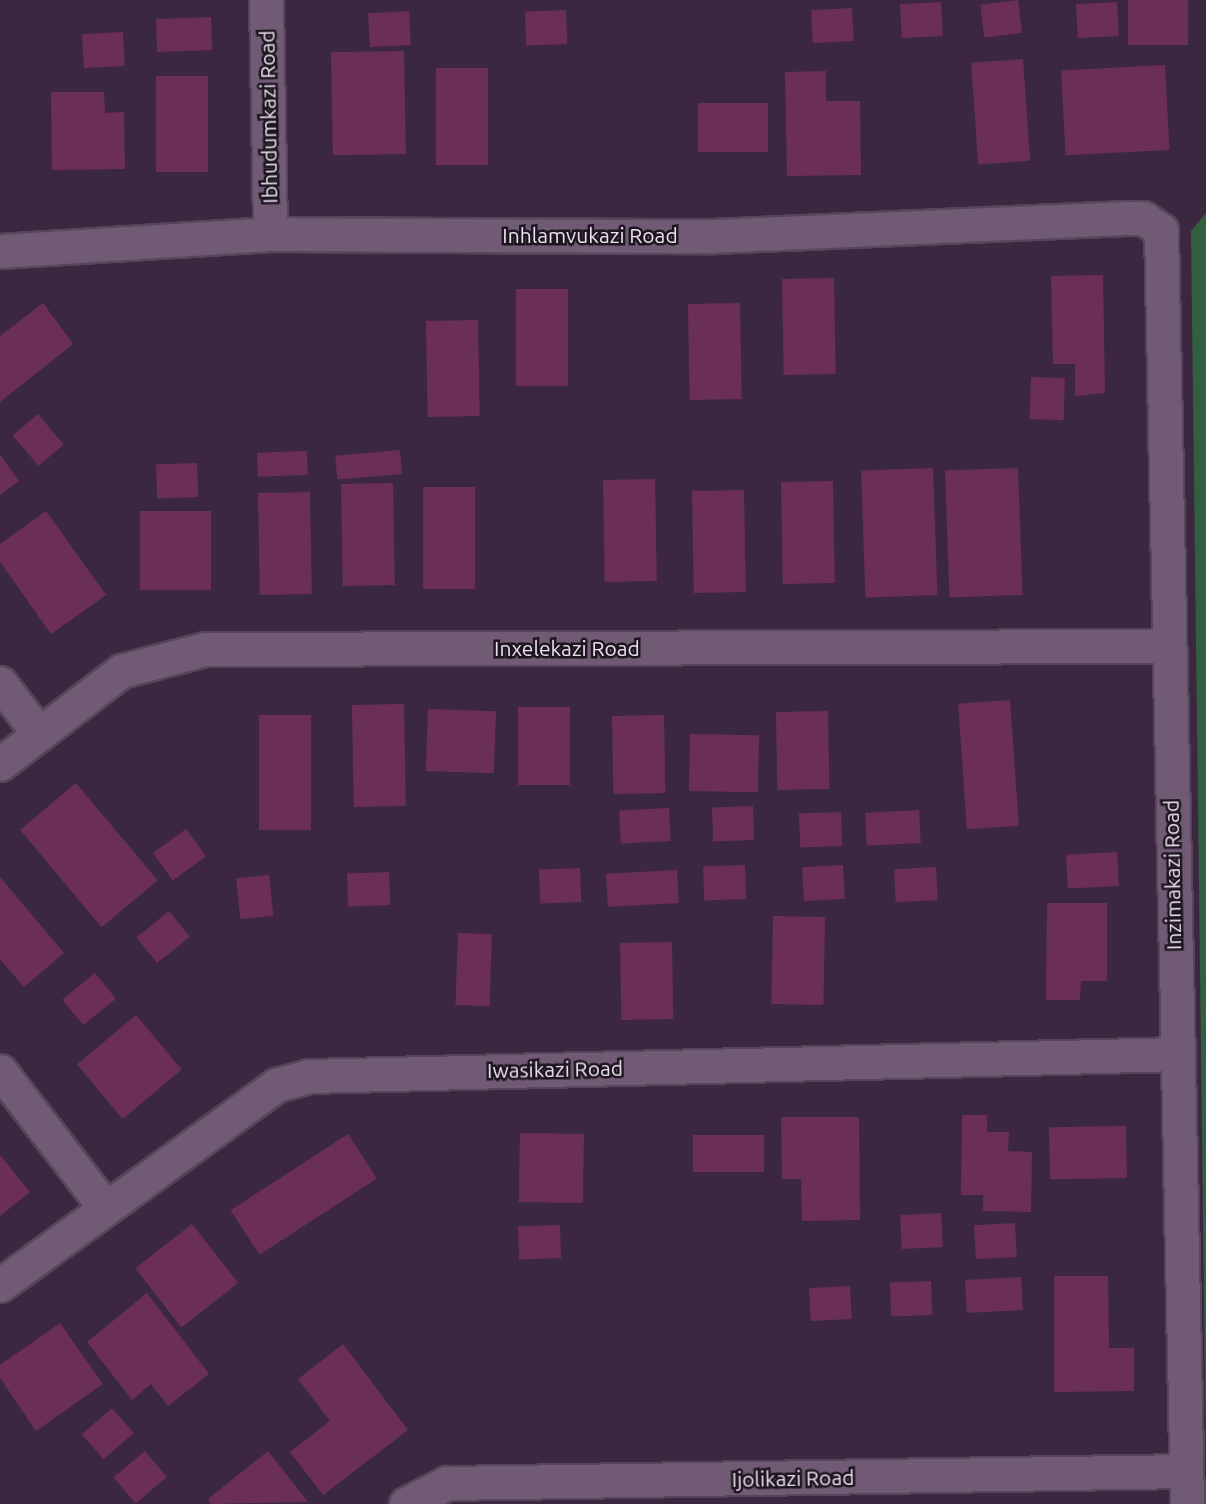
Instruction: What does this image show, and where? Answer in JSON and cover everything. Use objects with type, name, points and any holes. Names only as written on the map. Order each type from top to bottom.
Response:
[{"type":"street","name":"Ibhudumkazi Road","points":[[266,0],[270,234]]},
{"type":"street","name":"Inhlamvukazi Road","points":[[0,251],[270,234],[713,236],[1127,218],[1151,221],[1161,230],[1163,246]]},
{"type":"street","name":"Inzimakazi Road","points":[[1163,246],[1168,646],[1187,1504]]},
{"type":"street","name":"Inxelekazi Road","points":[[0,764],[121,671],[205,649],[1168,646]]},
{"type":"street","points":[[0,683],[39,734]]},
{"type":"street","name":"Iwasikazi Road","points":[[0,1285],[104,1206],[275,1085],[309,1076],[1176,1054]]},
{"type":"street","points":[[0,1071],[104,1206]]},
{"type":"street","name":"Ijolikazi Road","points":[[406,1504],[447,1483],[1186,1471]]},
{"type":"green space","points":[[1206,213],[1206,1463],[1191,231]]},
{"type":"building","points":[[1018,0],[1022,33],[984,37],[980,5]]},
{"type":"building","points":[[1128,0],[1188,0],[1188,45],[1128,45]]},
{"type":"building","points":[[941,2],[943,36],[902,38],[900,4]]},
{"type":"building","points":[[1117,2],[1119,36],[1078,38],[1076,4]]},
{"type":"building","points":[[852,8],[854,41],[813,43],[811,10]]},
{"type":"building","points":[[566,10],[567,44],[526,45],[525,11]]},
{"type":"building","points":[[409,11],[411,45],[370,47],[368,13]]},
{"type":"building","points":[[211,17],[212,50],[157,52],[156,19]]},
{"type":"building","points":[[123,32],[125,66],[84,68],[82,34]]},
{"type":"building","points":[[404,51],[406,154],[333,155],[331,52]]},
{"type":"building","points":[[1023,59],[1030,161],[978,164],[971,63]]},
{"type":"building","points":[[1165,65],[1169,150],[1066,155],[1061,70]]},
{"type":"building","points":[[436,68],[488,68],[488,165],[436,165]]},
{"type":"building","points":[[826,71],[826,101],[860,101],[861,175],[787,176],[785,72]]},
{"type":"building","points":[[156,76],[208,76],[208,172],[156,172]]},
{"type":"building","points":[[51,92],[104,92],[105,113],[124,112],[125,169],[52,170]]},
{"type":"building","points":[[698,103],[768,103],[768,152],[698,152]]},
{"type":"building","points":[[1103,275],[1105,393],[1075,396],[1075,364],[1053,364],[1051,276]]},
{"type":"building","points":[[834,278],[836,374],[784,375],[782,279]]},
{"type":"building","points":[[516,289],[568,289],[568,386],[516,386]]},
{"type":"building","points":[[43,303],[73,344],[0,402],[0,336]]},
{"type":"building","points":[[740,303],[742,399],[690,400],[688,304]]},
{"type":"building","points":[[478,320],[480,416],[428,417],[426,321]]},
{"type":"building","points":[[1031,377],[1065,378],[1064,420],[1030,419]]},
{"type":"building","points":[[38,414],[64,445],[38,466],[13,435]]},
{"type":"building","points":[[400,450],[402,474],[337,480],[335,456]]},
{"type":"building","points":[[307,451],[308,475],[258,477],[257,453]]},
{"type":"building","points":[[0,454],[19,481],[0,495]]},
{"type":"building","points":[[197,463],[198,497],[157,498],[156,464]]},
{"type":"building","points":[[933,468],[937,595],[865,597],[861,471]]},
{"type":"building","points":[[1018,468],[1022,595],[949,597],[945,471]]},
{"type":"building","points":[[655,479],[657,581],[605,582],[603,480]]},
{"type":"building","points":[[833,481],[835,583],[783,584],[781,482]]},
{"type":"building","points":[[393,483],[395,585],[343,586],[341,484]]},
{"type":"building","points":[[423,487],[475,487],[475,589],[423,589]]},
{"type":"building","points":[[744,490],[746,592],[694,593],[692,491]]},
{"type":"building","points":[[310,492],[312,594],[260,595],[258,493]]},
{"type":"building","points":[[46,511],[106,595],[51,634],[0,562],[0,544]]},
{"type":"building","points":[[140,511],[211,511],[211,590],[140,590]]},
{"type":"building","points":[[1010,700],[1019,826],[967,829],[958,704]]},
{"type":"building","points":[[404,704],[406,806],[354,807],[352,705]]},
{"type":"building","points":[[518,707],[570,707],[570,785],[518,785]]},
{"type":"building","points":[[428,709],[496,711],[494,773],[426,771]]},
{"type":"building","points":[[828,711],[829,789],[777,790],[776,712]]},
{"type":"building","points":[[259,715],[311,715],[311,830],[259,830]]},
{"type":"building","points":[[664,715],[665,793],[613,794],[612,716]]},
{"type":"building","points":[[690,734],[759,735],[758,792],[689,791]]},
{"type":"building","points":[[76,783],[158,880],[102,927],[20,830]]},
{"type":"building","points":[[753,806],[754,840],[713,841],[712,807]]},
{"type":"building","points":[[669,808],[671,841],[621,844],[619,811]]},
{"type":"building","points":[[919,810],[921,843],[867,846],[865,813]]},
{"type":"building","points":[[841,812],[842,846],[800,847],[799,813]]},
{"type":"building","points":[[186,829],[206,857],[173,881],[153,853]]},
{"type":"building","points":[[1117,852],[1119,886],[1068,889],[1066,855]]},
{"type":"building","points":[[745,865],[746,899],[704,900],[703,866]]},
{"type":"building","points":[[843,865],[845,899],[804,901],[802,867]]},
{"type":"building","points":[[936,867],[938,900],[896,902],[894,869]]},
{"type":"building","points":[[580,868],[581,902],[540,903],[539,869]]},
{"type":"building","points":[[677,870],[679,903],[608,907],[606,874]]},
{"type":"building","points":[[389,872],[390,905],[348,906],[347,873]]},
{"type":"building","points":[[269,875],[273,916],[240,919],[236,878]]},
{"type":"building","points":[[0,877],[64,953],[24,987],[0,959]]},
{"type":"building","points":[[1047,903],[1107,903],[1107,981],[1081,981],[1080,1000],[1046,1000]]},
{"type":"building","points":[[169,911],[190,937],[157,963],[136,937]]},
{"type":"building","points":[[773,916],[825,917],[823,1005],[771,1004]]},
{"type":"building","points":[[458,933],[492,934],[489,1006],[455,1005]]},
{"type":"building","points":[[672,942],[673,1019],[621,1020],[620,943]]},
{"type":"building","points":[[95,973],[116,999],[83,1025],[62,999]]},
{"type":"building","points":[[136,1015],[182,1069],[123,1119],[77,1064]]},
{"type":"building","points":[[962,1115],[987,1115],[987,1132],[1009,1132],[1008,1151],[1032,1152],[1031,1212],[983,1211],[983,1195],[961,1195]]},
{"type":"building","points":[[781,1117],[859,1117],[860,1220],[802,1221],[801,1179],[782,1179]]},
{"type":"building","points":[[1126,1126],[1127,1178],[1050,1179],[1049,1127]]},
{"type":"building","points":[[520,1133],[584,1134],[583,1203],[519,1202]]},
{"type":"building","points":[[348,1134],[377,1178],[259,1255],[231,1210]]},
{"type":"building","points":[[693,1135],[764,1135],[764,1172],[693,1172]]},
{"type":"building","points":[[0,1155],[30,1192],[0,1216]]},
{"type":"building","points":[[941,1213],[943,1247],[902,1249],[900,1215]]},
{"type":"building","points":[[1015,1223],[1017,1257],[976,1259],[974,1225]]},
{"type":"building","points":[[192,1224],[238,1283],[181,1327],[135,1268]]},
{"type":"building","points":[[560,1225],[561,1258],[519,1259],[518,1226]]},
{"type":"building","points":[[1054,1276],[1108,1276],[1109,1348],[1134,1348],[1134,1391],[1054,1392]]},
{"type":"building","points":[[1021,1277],[1023,1310],[967,1313],[965,1280]]},
{"type":"building","points":[[931,1281],[932,1315],[891,1316],[890,1282]]},
{"type":"building","points":[[850,1286],[852,1319],[811,1321],[809,1288]]},
{"type":"building","points":[[147,1293],[209,1374],[168,1406],[151,1384],[132,1400],[87,1342]]},
{"type":"building","points":[[60,1323],[103,1384],[36,1431],[0,1378],[0,1365]]},
{"type":"building","points":[[343,1344],[408,1430],[323,1495],[290,1452],[330,1421],[298,1379]]},
{"type":"building","points":[[112,1408],[134,1433],[103,1459],[82,1434]]},
{"type":"building","points":[[145,1451],[167,1477],[135,1503],[114,1477]]},
{"type":"building","points":[[268,1451],[308,1502],[211,1504],[208,1499]]}]
